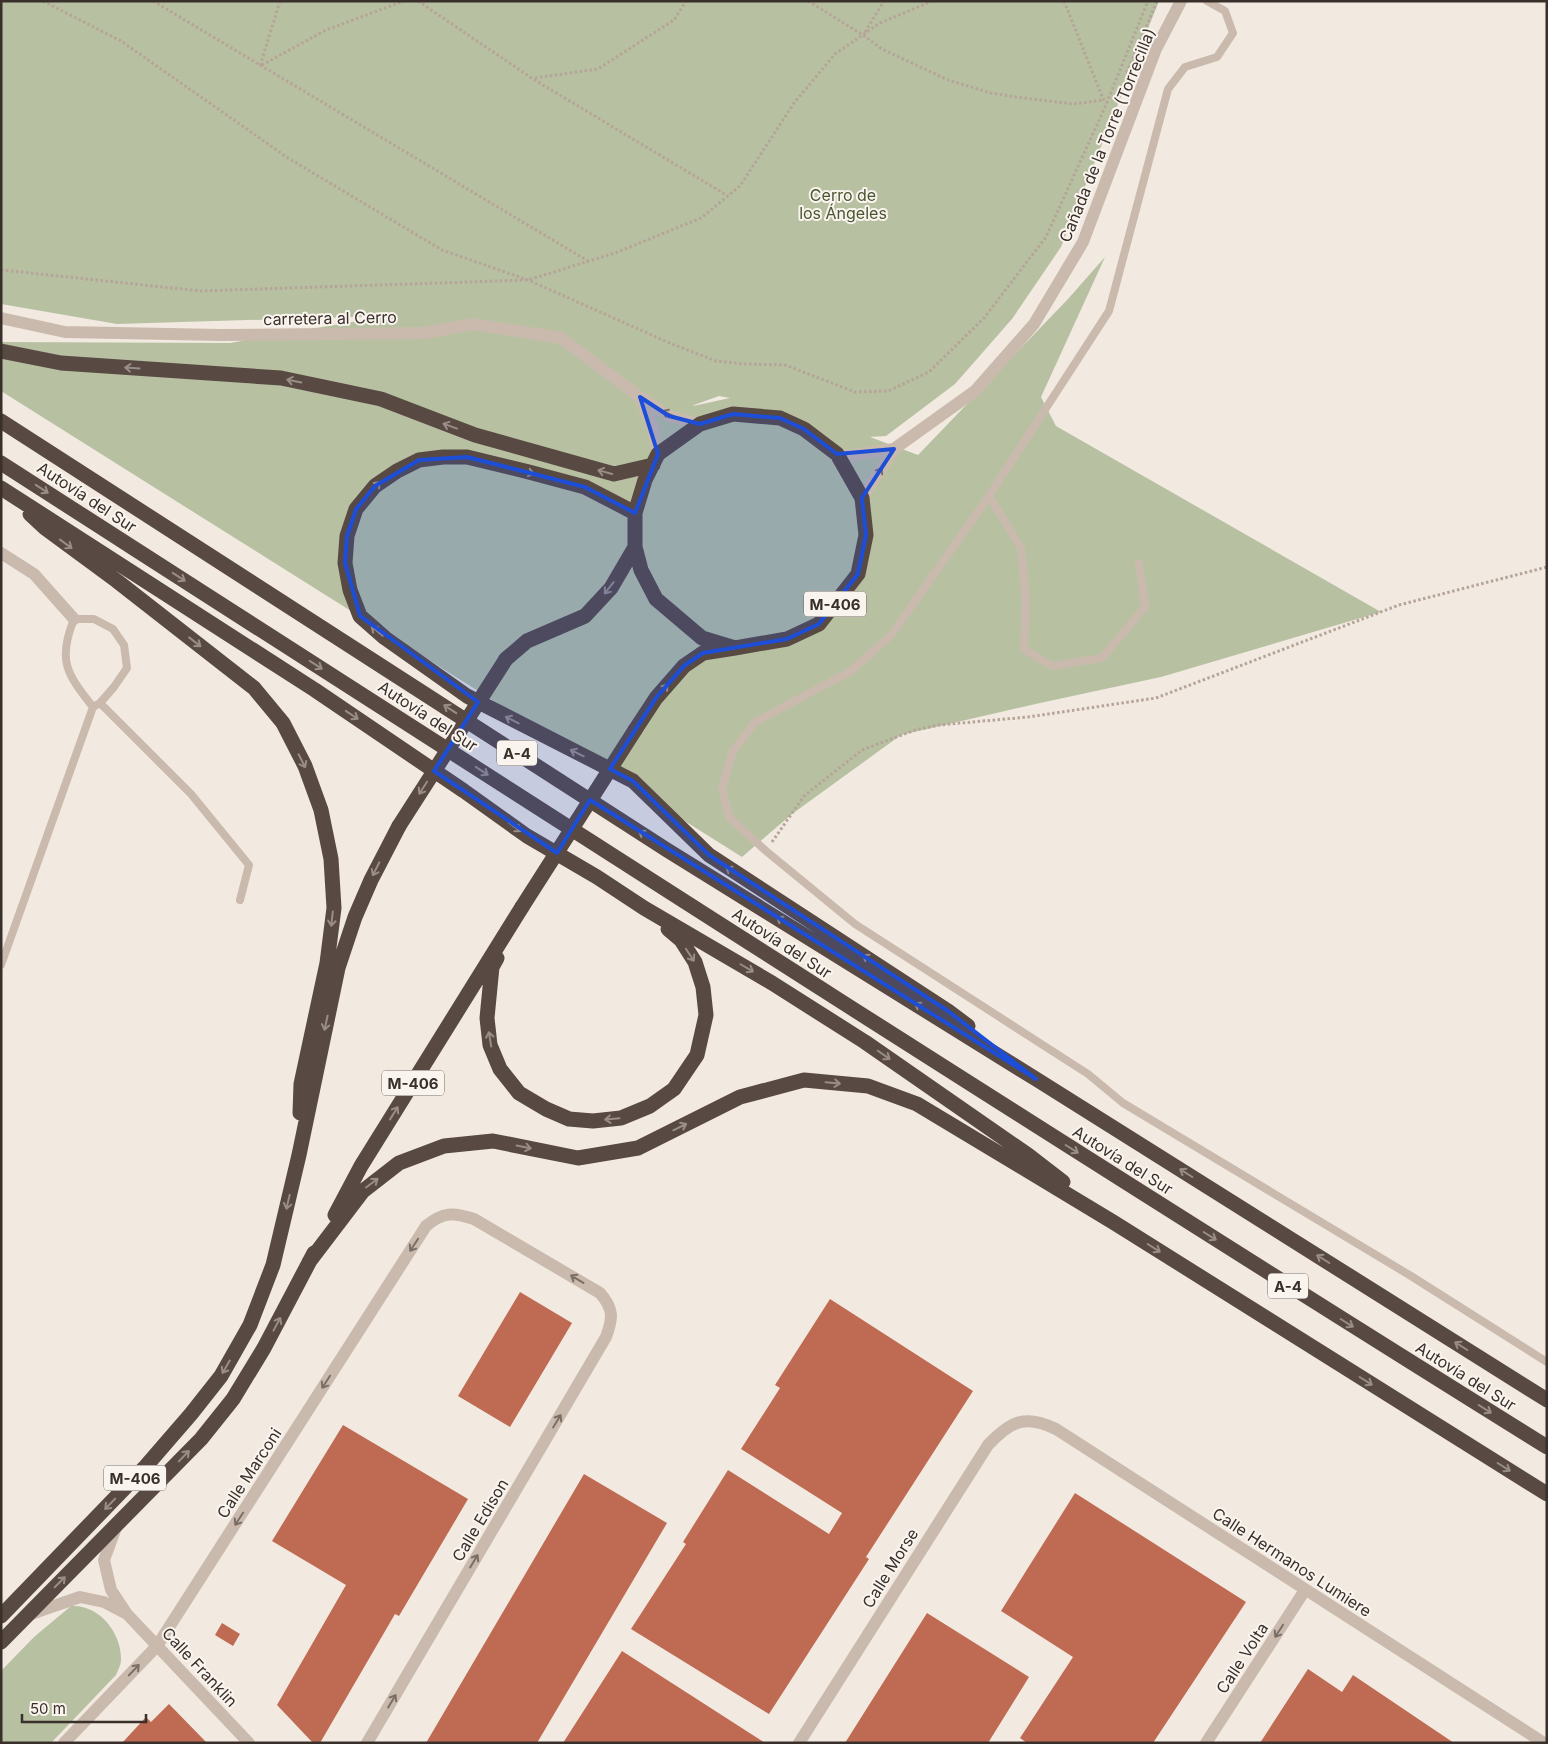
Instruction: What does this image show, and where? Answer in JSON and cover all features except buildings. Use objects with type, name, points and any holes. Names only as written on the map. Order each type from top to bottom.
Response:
[{"type":"highway","points":[[1,351],[61,363],[281,378],[381,399],[475,435],[614,474],[655,460]]},
{"type":"highway","name":"M-406","points":[[1,1642],[201,1439],[233,1399],[264,1348],[361,1166],[522,907],[656,698],[684,666],[703,653],[735,648],[788,639],[819,624],[858,574],[866,535],[862,498],[837,454],[804,429],[780,418],[733,414],[700,424],[655,460],[645,480],[635,513],[635,547],[641,570],[656,599],[702,638],[735,648]]},
{"type":"highway","name":"Autovía del Sur","points":[[1,421],[667,850],[1547,1400]]},
{"type":"highway","points":[[635,513],[585,487],[526,471],[467,457],[419,460],[397,470],[374,486],[356,510],[347,536],[345,562],[350,590],[360,616],[385,638],[459,691],[633,781],[708,856],[948,1011],[1036,1079]]},
{"type":"highway","name":"Autovía del Sur","points":[[1,463],[902,1041],[1418,1368],[1547,1447]]},
{"type":"highway","points":[[2,488],[315,690],[527,836],[644,908],[772,983],[864,1042],[1028,1155],[1113,1222]]},
{"type":"highway","points":[[2,488],[45,528],[117,581],[254,688],[282,723],[305,766],[321,810],[331,859],[334,908],[327,963],[301,1084],[299,1155]]},
{"type":"highway","name":"M-406","points":[[1,1616],[146,1466],[192,1414],[221,1376],[250,1325],[273,1265],[299,1155],[338,968],[355,917],[371,880],[399,826],[506,659],[527,641],[585,616],[611,588],[635,547]]},
{"type":"highway","points":[[522,907],[492,967],[487,1018],[490,1046],[500,1069],[519,1093],[546,1109],[569,1119],[593,1121],[622,1118],[650,1106],[674,1089],[697,1055],[706,1015],[703,987],[695,962],[681,940],[644,908]]},
{"type":"highway","points":[[309,1262],[363,1190],[399,1163],[444,1146],[493,1141],[578,1158],[638,1148],[740,1097],[804,1080],[868,1086],[917,1104],[1113,1222]]},
{"type":"highway","name":"A-4","points":[[1113,1222],[1547,1494]]},
{"type":"street","name":"Cañada de la Torre (Torrecilla)","points":[[862,498],[894,449],[975,391],[1034,324],[1083,242],[1156,49],[1181,1]]},
{"type":"street","name":"carretera al Cerro","points":[[1,318],[65,332],[221,335],[424,333],[473,324],[561,338],[669,416],[700,424]]},
{"type":"street","points":[[640,396],[653,429],[655,460]]},
{"type":"street","points":[[837,454],[847,456],[894,449]]},
{"type":"street","points":[[1,554],[34,574],[74,619]]},
{"type":"street","name":"Calle Edison","points":[[367,1743],[606,1337],[611,1324],[611,1311],[608,1302],[600,1293],[474,1219],[449,1214]]},
{"type":"street","name":"Calle Marconi","points":[[64,1743],[157,1646],[426,1226],[436,1218],[449,1214]]},
{"type":"street","name":"Calle Hermanos Lumiere","points":[[1020,1422],[1039,1421],[1056,1429],[1544,1743]]},
{"type":"street","name":"Calle Morse","points":[[799,1743],[988,1445],[1002,1430],[1020,1422]]},
{"type":"street","points":[[117,1524],[104,1560],[111,1590],[127,1614]]},
{"type":"street","name":"Calle Volta","points":[[1206,1743],[1305,1590]]},
{"type":"street","points":[[26,1616],[80,1597],[104,1602],[127,1614]]},
{"type":"street","name":"Calle Franklin","points":[[127,1614],[249,1743]]},
{"type":"lane","points":[[1207,1],[1225,11],[1233,33],[1217,57],[1184,67],[1168,89],[1109,311],[989,496],[892,634],[851,670],[755,722],[733,751],[722,788],[729,817],[766,851],[855,924],[1088,1074],[1123,1102],[1411,1276],[1547,1362]]},
{"type":"lane","points":[[989,496],[1022,548],[1026,600],[1024,649],[1052,666],[1102,658],[1145,607],[1139,563]]},
{"type":"lane","points":[[1,965],[97,705],[114,687],[127,668],[124,646],[113,629],[94,619],[74,619],[66,638],[66,664],[75,685],[97,705],[191,794],[249,865],[240,900]]},
{"type":"path","points":[[43,1],[121,41],[288,158],[442,250],[528,280],[672,344],[716,360],[745,364],[785,365],[855,392],[888,391],[929,372],[990,310],[1046,237],[1105,107],[1148,1]]},
{"type":"path","points":[[153,1],[588,261]]},
{"type":"path","points":[[260,66],[280,1]]},
{"type":"path","points":[[260,66],[326,30],[404,1]]},
{"type":"path","points":[[418,1],[533,79],[728,196]]},
{"type":"path","points":[[533,79],[598,69],[674,20],[686,1]]},
{"type":"path","points":[[808,1],[882,49],[948,80],[991,93],[1074,104],[1103,100]]},
{"type":"path","points":[[863,35],[884,1]]},
{"type":"path","points":[[1,270],[201,291],[528,280],[615,253],[701,218],[740,186],[794,103],[835,54],[880,23],[932,1]]},
{"type":"path","points":[[1064,1],[1105,107]]},
{"type":"path","points":[[766,851],[804,796],[862,750],[915,730],[939,725],[1028,717],[1156,698],[1399,605],[1547,566]]},
{"type":"highlighted area","points":[[640,397],[669,416],[700,424],[733,414],[780,418],[804,429],[837,454],[894,449],[862,498],[866,535],[858,574],[819,624],[787,639],[703,653],[684,666],[656,698],[610,769],[633,781],[709,855],[948,1011],[1036,1079],[590,800],[557,853],[434,771],[478,702],[360,616],[345,563],[347,536],[356,509],[375,486],[419,460],[467,457],[585,487],[635,513],[658,454]]},
{"type":"green space","name":"Cerro de los Ángeles","points":[[1,1],[1159,1],[1061,247],[1012,319],[955,384],[886,436],[870,437],[918,455],[1068,299],[1105,257],[1041,397],[1056,426],[1381,612],[1161,677],[901,735],[792,814],[742,857],[1,391],[1,342],[230,343],[386,316],[117,324],[1,304]],"holes":[[[719,396],[730,398],[693,406]]]},
{"type":"green space","points":[[71,1606],[91,1610],[107,1622],[113,1631],[118,1640],[121,1660],[116,1675],[51,1743],[1,1743],[1,1671],[34,1637]]}]
